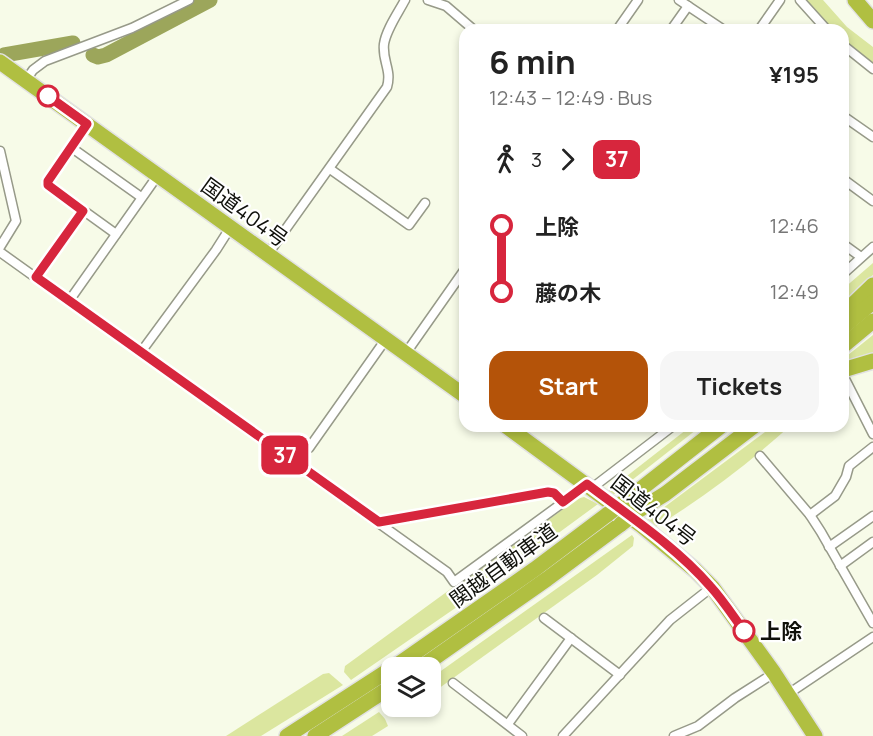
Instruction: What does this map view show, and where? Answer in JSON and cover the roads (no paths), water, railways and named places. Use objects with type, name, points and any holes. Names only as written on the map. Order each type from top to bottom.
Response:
[{"type":"highway","points":[[855,0],[873,20]]},
{"type":"highway","name":"国道404号","points":[[0,62],[459,392]]},
{"type":"highway","points":[[849,308],[873,285]]},
{"type":"highway","points":[[849,322],[873,302]]},
{"type":"highway","points":[[849,341],[873,321]]},
{"type":"highway","points":[[849,371],[873,361]]},
{"type":"highway","name":"国道404号","points":[[515,432],[680,556],[712,587],[774,673],[815,736]]},
{"type":"highway","name":"関越自動車道","points":[[634,504],[678,460],[712,432]]},
{"type":"highway","name":"関越自動車道","points":[[436,657],[530,591],[634,504],[737,432]]},
{"type":"highway","points":[[634,504],[665,494],[746,432]]},
{"type":"highway","name":"関越自動車道","points":[[408,657],[525,576],[614,519]]},
{"type":"highway","name":"関越自動車道","points":[[287,736],[381,675]]},
{"type":"highway","points":[[315,736],[381,693]]},
{"type":"street","points":[[26,80],[33,70],[45,61],[132,28],[189,0]]},
{"type":"street","points":[[268,254],[387,87],[390,70],[384,53],[384,43],[405,0]]},
{"type":"street","points":[[428,0],[446,6],[467,24]]},
{"type":"street","points":[[621,24],[638,0]]},
{"type":"street","points":[[679,0],[715,24]]},
{"type":"street","points":[[763,24],[780,0]]},
{"type":"street","points":[[800,0],[822,24]]},
{"type":"street","points":[[675,24],[688,6]]},
{"type":"street","points":[[849,50],[873,69]]},
{"type":"street","points":[[849,120],[873,137]]},
{"type":"street","points":[[87,124],[48,181],[48,185],[116,234]]},
{"type":"street","points":[[72,147],[141,197]]},
{"type":"street","points":[[0,151],[16,221],[0,247]]},
{"type":"street","points":[[330,169],[409,225],[425,203]]},
{"type":"street","points":[[69,301],[158,175]]},
{"type":"street","points":[[849,183],[873,201]]},
{"type":"street","points":[[36,277],[83,211]]},
{"type":"street","points":[[141,352],[230,228]]},
{"type":"street","points":[[849,268],[873,247]]},
{"type":"street","points":[[849,248],[861,257]]},
{"type":"street","points":[[0,252],[379,522],[447,572],[454,582],[563,502],[590,486],[665,432]]},
{"type":"street","points":[[406,353],[459,278]]},
{"type":"street","points":[[309,448],[386,339]]},
{"type":"street","points":[[849,386],[873,434]]},
{"type":"street","points":[[810,515],[835,496],[846,477],[849,466],[873,447]]},
{"type":"street","points":[[760,456],[810,515],[873,623]]},
{"type":"street","points":[[379,522],[548,492],[554,493],[563,502]]},
{"type":"street","points":[[829,547],[873,516]]},
{"type":"street","points":[[840,566],[873,542]]},
{"type":"street","points":[[563,736],[670,620],[712,587]]},
{"type":"street","points":[[544,618],[620,675]]},
{"type":"street","points":[[788,694],[873,637]]},
{"type":"street","points":[[508,724],[571,638]]},
{"type":"street","points":[[674,736],[698,726],[735,698],[774,673]]},
{"type":"street","points":[[453,683],[522,736]]},
{"type":"waterway","points":[[93,55],[98,57],[106,55],[210,0]]},
{"type":"waterway","points":[[4,55],[73,43]]},
{"type":"place","name":"上除","points":[[744,631]]}]
